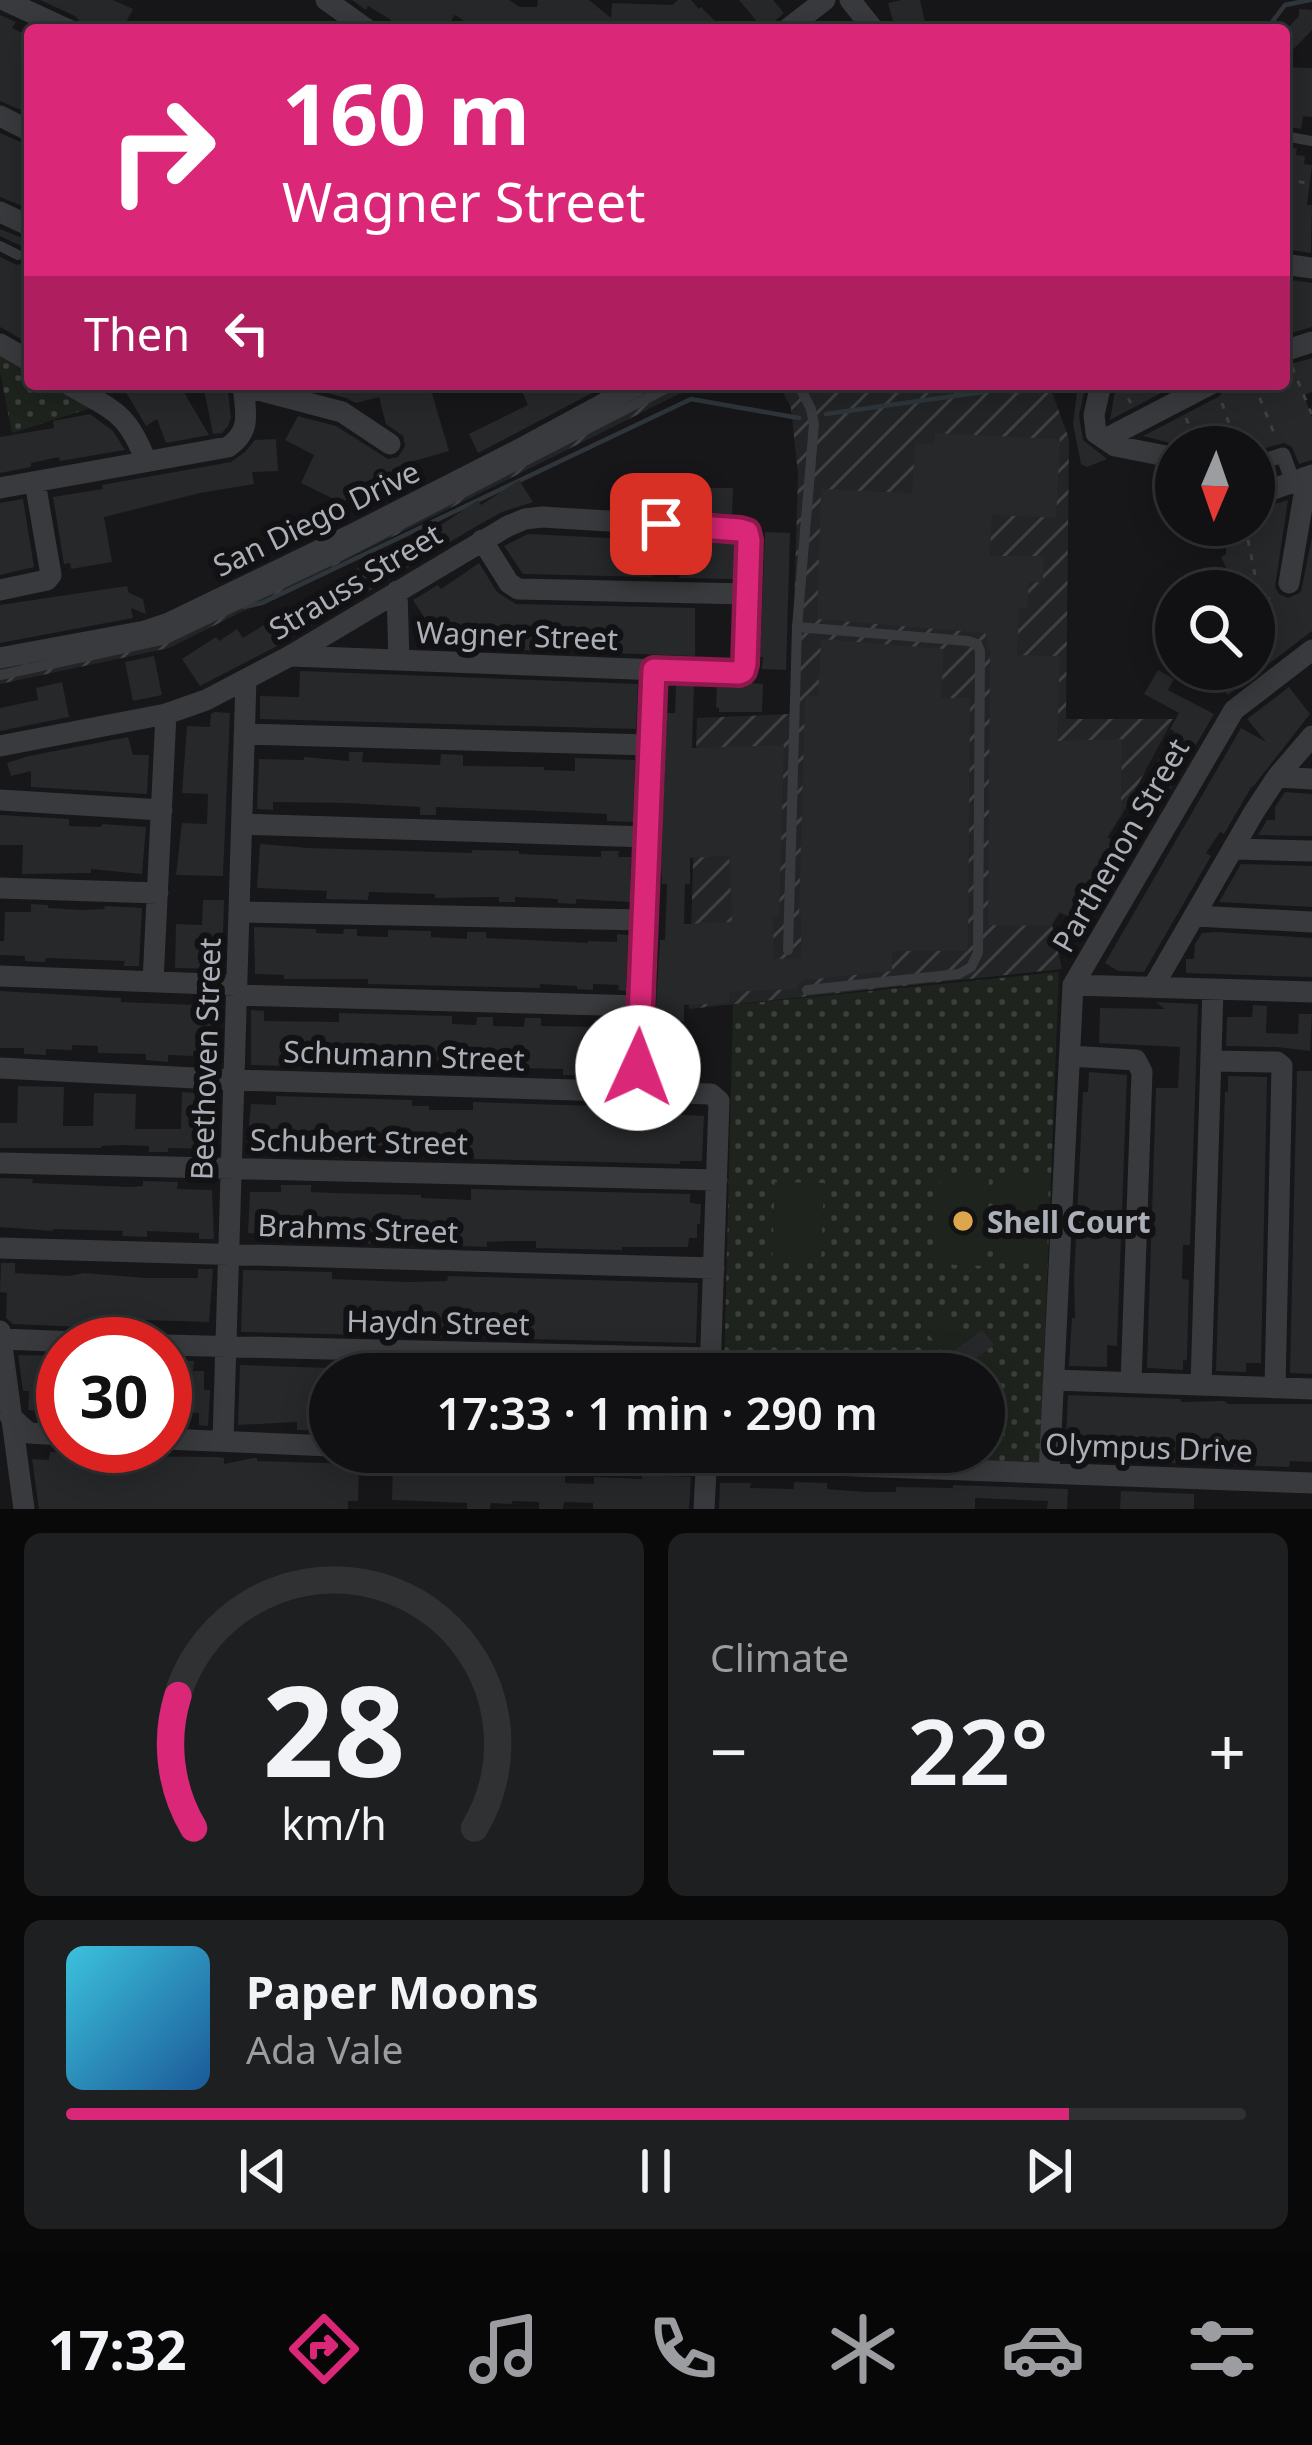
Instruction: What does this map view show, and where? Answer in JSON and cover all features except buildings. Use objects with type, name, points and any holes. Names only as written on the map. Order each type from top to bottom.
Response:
[{"type":"street","points":[[4,0],[56,24]]},
{"type":"street","points":[[326,0],[360,24]]},
{"type":"street","points":[[794,24],[825,0]]},
{"type":"street","points":[[850,0],[869,24]]},
{"type":"street","points":[[78,390],[124,417],[146,461]]},
{"type":"street","points":[[0,488],[228,447],[241,438],[245,427],[243,390]]},
{"type":"street","points":[[262,390],[343,412],[391,444]]},
{"type":"street","name":"San Diego Drive","points":[[0,658],[169,623],[355,533],[629,390]]},
{"type":"street","points":[[1100,390],[1096,433],[1115,446],[1155,454]]},
{"type":"street","points":[[1105,440],[1199,390]]},
{"type":"street","points":[[1275,457],[1282,455],[1304,478]]},
{"type":"street","points":[[1275,488],[1304,478]]},
{"type":"street","points":[[1288,584],[1304,478]]},
{"type":"street","points":[[0,590],[47,580],[51,575],[35,482]]},
{"type":"street","name":"Strauss Street","points":[[0,746],[166,714],[206,700],[290,656],[516,522],[542,517],[747,532],[748,594]]},
{"type":"street","points":[[482,540],[506,579],[518,589],[748,594]]},
{"type":"street","points":[[398,591],[399,661]]},
{"type":"street","name":"Wagner Street","points":[[290,656],[743,671],[748,594]]},
{"type":"street","name":"Parthenon Street","points":[[1049,1474],[1072,985],[1234,710],[1312,650]]},
{"type":"street","points":[[638,1093],[654,670]]},
{"type":"street","name":"Beethoven Street","points":[[224,1441],[246,679]]},
{"type":"street","points":[[153,982],[166,714]]},
{"type":"street","points":[[244,734],[651,745]]},
{"type":"street","points":[[1153,987],[1277,777],[1312,736]]},
{"type":"street","points":[[1277,777],[1312,779]]},
{"type":"street","points":[[0,800],[162,810]]},
{"type":"street","points":[[242,824],[647,837]]},
{"type":"street","points":[[1234,849],[1312,851]]},
{"type":"street","points":[[0,888],[158,892]]},
{"type":"street","points":[[239,912],[644,920]]},
{"type":"street","points":[[1195,916],[1312,922]]},
{"type":"street","points":[[0,976],[641,1006]]},
{"type":"street","points":[[1072,985],[1312,992]]},
{"type":"street","points":[[1202,1385],[1214,989]]},
{"type":"street","points":[[1070,1056],[1136,1060],[1142,1072],[1131,1383]]},
{"type":"street","points":[[1211,1061],[1277,1062],[1282,1066],[1275,1388]]},
{"type":"street","name":"Schumann Street","points":[[0,1068],[710,1094],[718,1101],[717,1180]]},
{"type":"street","name":"Schubert Street","points":[[0,1162],[717,1180]]},
{"type":"street","points":[[710,1353],[717,1180]]},
{"type":"street","name":"Brahms Street","points":[[0,1248],[713,1268]]},
{"type":"street","points":[[24,1509],[6,1416],[1,1335],[36,1337]]},
{"type":"street","name":"Haydn Street","points":[[192,1346],[360,1353]]},
{"type":"street","points":[[1054,1380],[1312,1389]]},
{"type":"street","points":[[192,1440],[309,1445]]},
{"type":"street","name":"Olympus Drive","points":[[1005,1472],[1312,1483]]},
{"type":"street","points":[[704,1509],[706,1473]]},
{"type":"lane","points":[[0,246],[18,256]]},
{"type":"lane","points":[[0,675],[166,639],[382,535],[663,390]]},
{"type":"lane","points":[[788,950],[797,627],[814,424],[801,390]]},
{"type":"lane","points":[[797,627],[968,641],[980,651],[978,953],[970,967],[958,974],[807,990]]},
{"type":"path","points":[[1290,365],[1312,415]]},
{"type":"path","points":[[1124,390],[1141,420]]},
{"type":"path","points":[[1256,390],[1282,455]]},
{"type":"path","points":[[1180,400],[1190,426]]},
{"type":"path","points":[[1222,405],[1230,426]]},
{"type":"shaded area","points":[[0,349],[24,363],[24,390],[67,390],[94,407],[12,433]]},
{"type":"shaded area","points":[[645,390],[687,390],[169,648],[0,684],[0,665],[163,634],[347,545]]},
{"type":"shaded area","points":[[782,390],[1051,390],[1069,439],[1066,719],[1173,719],[1123,813],[1052,925],[1062,969],[689,1009],[697,718],[791,714],[798,474],[791,408]]},
{"type":"shaded area","points":[[1059,972],[1040,1464],[1005,1463],[1005,1353],[725,1353],[733,1005]]},
{"type":"shaded area","points":[[999,1174],[1049,1175],[1046,1264],[996,1262]]},
{"type":"shaded area","name":"Shell Court","points":[[940,1175],[989,1177],[987,1266],[937,1264]]},
{"type":"shaded area","points":[[775,1182],[824,1183],[821,1263],[772,1261]]},
{"type":"shaded area","points":[[937,1316],[948,1319],[975,1353],[943,1353],[929,1335],[929,1324]]},
{"type":"waterway","points":[[1271,24],[1285,5],[1310,0]]},
{"type":"waterway","points":[[826,414],[984,390]]},
{"type":"waterway","points":[[244,607],[262,603],[691,399],[799,418]]},
{"type":"place","name":"Shell Court","points":[[963,1221]]},
{"type":"route","points":[[638,1068],[654,670],[739,673],[745,664],[747,532],[661,524]]}]
